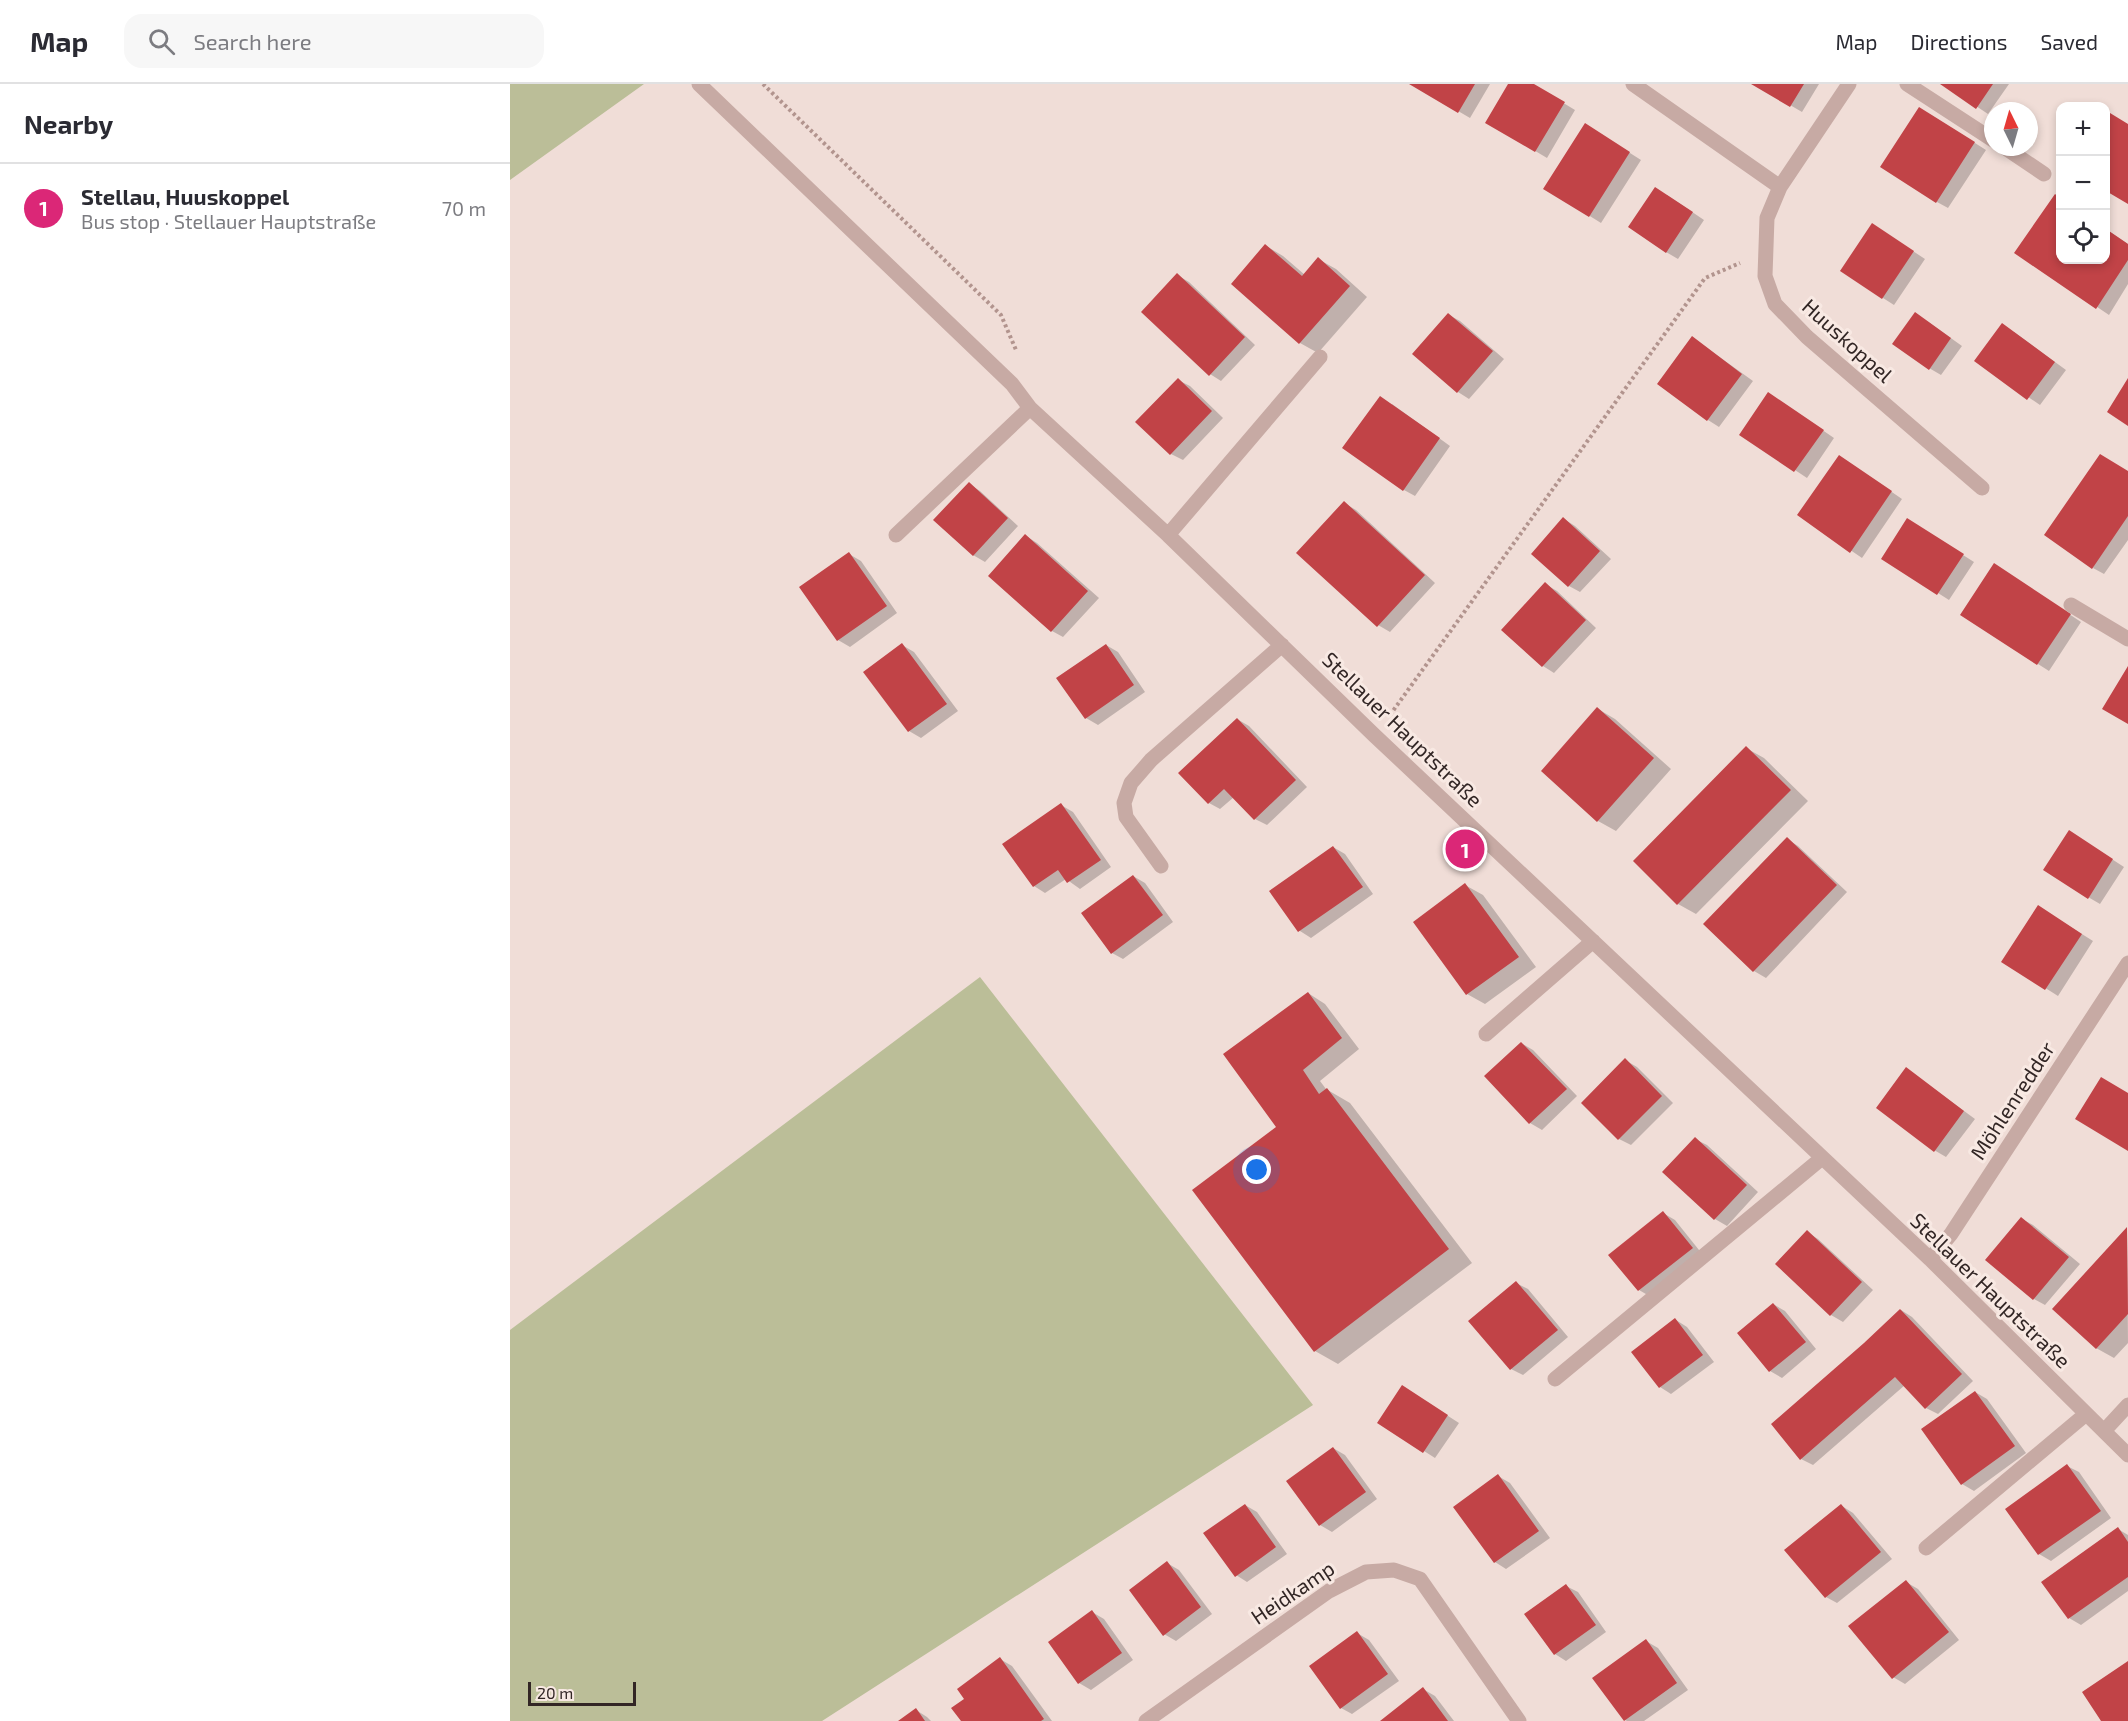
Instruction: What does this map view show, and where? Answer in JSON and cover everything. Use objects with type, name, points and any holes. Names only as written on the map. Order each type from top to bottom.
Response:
[{"type":"street","name":"Stellauer Hauptstraße","points":[[699,84],[1012,384],[1030,408],[1168,535],[1374,735],[1930,1259],[2128,1455]]},
{"type":"street","points":[[1633,84],[1780,187]]},
{"type":"street","name":"Huuskoppel","points":[[1849,84],[1780,187],[1767,218],[1765,276],[1775,304],[1807,337],[1982,488]]},
{"type":"street","points":[[1907,84],[1984,134]]},
{"type":"street","points":[[2017,156],[2044,174]]},
{"type":"street","points":[[1168,535],[1320,357]]},
{"type":"street","points":[[896,535],[1030,408]]},
{"type":"street","points":[[2071,605],[2128,639]]},
{"type":"street","points":[[1161,866],[1126,817],[1124,803],[1131,783],[1151,760],[1282,645]]},
{"type":"street","points":[[1486,1034],[1593,940]]},
{"type":"street","name":"Möhlenredder","points":[[1930,1259],[1951,1234],[2128,963]]},
{"type":"street","points":[[1555,1379],[1822,1158]]},
{"type":"street","points":[[2104,1431],[2128,1405]]},
{"type":"street","points":[[1926,1548],[2086,1414]]},
{"type":"street","name":"Heidkamp","points":[[1146,1721],[1329,1591],[1366,1572],[1394,1570],[1420,1579],[1519,1721]]},
{"type":"path","points":[[763,84],[1000,315],[1017,349],[1012,384]]},
{"type":"path","points":[[1374,735],[1705,278],[1765,252]]},
{"type":"green space","points":[[510,84],[644,84],[510,180]]},
{"type":"green space","points":[[980,977],[1313,1405],[822,1721],[510,1721],[510,1330]]},
{"type":"building","points":[[1409,84],[1475,84],[1458,113]]},
{"type":"building","points":[[1508,84],[1534,84],[1565,102],[1535,152],[1485,123]]},
{"type":"building","points":[[1751,84],[1804,84],[1790,107]]},
{"type":"building","points":[[1940,84],[1993,84],[1976,109]]},
{"type":"building","points":[[1919,107],[1975,142],[1936,203],[1880,167]]},
{"type":"building","points":[[2110,113],[2128,124],[2128,204],[2110,193]]},
{"type":"building","points":[[1585,123],[1630,152],[1589,217],[1543,189]]},
{"type":"building","points":[[1655,187],[1693,212],[1666,253],[1628,227]]},
{"type":"building","points":[[2055,194],[2056,264],[2110,264],[2110,232],[2128,244],[2128,260],[2096,309],[2014,253]]},
{"type":"building","points":[[1872,223],[1914,251],[1882,299],[1840,271]]},
{"type":"building","points":[[1265,244],[1302,276],[1318,257],[1350,286],[1299,344],[1231,284]]},
{"type":"building","points":[[1177,273],[1245,337],[1209,376],[1141,312]]},
{"type":"building","points":[[1915,312],[1951,338],[1929,370],[1892,344]]},
{"type":"building","points":[[1448,313],[1493,351],[1457,393],[1412,354]]},
{"type":"building","points":[[2002,323],[2055,362],[2027,400],[1974,361]]},
{"type":"building","points":[[1692,336],[1742,374],[1707,421],[1657,384]]},
{"type":"building","points":[[1178,378],[1212,411],[1170,455],[1135,422]]},
{"type":"building","points":[[2128,378],[2128,426],[2107,412]]},
{"type":"building","points":[[1768,392],[1824,430],[1794,472],[1739,435]]},
{"type":"building","points":[[1380,396],[1440,438],[1403,491],[1342,448]]},
{"type":"building","points":[[2100,454],[2128,471],[2128,516],[2092,569],[2044,535]]},
{"type":"building","points":[[1839,455],[1892,491],[1850,553],[1797,515]]},
{"type":"building","points":[[969,482],[1008,518],[973,556],[933,520]]},
{"type":"building","points":[[1344,501],[1425,575],[1377,627],[1296,553]]},
{"type":"building","points":[[1563,517],[1600,551],[1568,587],[1531,554]]},
{"type":"building","points":[[1907,518],[1964,554],[1937,595],[1881,559]]},
{"type":"building","points":[[1025,534],[1088,591],[1051,632],[988,576]]},
{"type":"building","points":[[849,552],[887,606],[837,641],[799,587]]},
{"type":"building","points":[[1994,563],[2071,614],[2037,665],[1960,615]]},
{"type":"building","points":[[1545,582],[1586,620],[1542,667],[1501,630]]},
{"type":"building","points":[[902,643],[947,704],[908,732],[863,672]]},
{"type":"building","points":[[1106,644],[1134,685],[1085,719],[1056,678]]},
{"type":"building","points":[[2128,666],[2128,724],[2102,709]]},
{"type":"building","points":[[1597,707],[1654,758],[1597,822],[1541,771]]},
{"type":"building","points":[[1237,718],[1296,780],[1254,820],[1224,789],[1208,804],[1178,773]]},
{"type":"building","points":[[1746,746],[1791,790],[1677,905],[1633,861]]},
{"type":"building","points":[[1061,803],[1101,860],[1067,883],[1058,870],[1033,887],[1002,844]]},
{"type":"building","points":[[2069,830],[2113,859],[2088,899],[2043,870]]},
{"type":"building","points":[[1787,837],[1837,885],[1753,972],[1703,924]]},
{"type":"building","points":[[1333,846],[1363,887],[1298,932],[1269,891]]},
{"type":"building","points":[[1133,875],[1163,915],[1111,954],[1081,913]]},
{"type":"building","points":[[1465,883],[1519,957],[1466,995],[1413,922]]},
{"type":"building","points":[[2038,905],[2082,934],[2045,990],[2001,962]]},
{"type":"building","points":[[1308,992],[1342,1038],[1303,1070],[1319,1094],[1327,1088],[1449,1249],[1314,1352],[1192,1190],[1276,1127],[1223,1054]]},
{"type":"building","points":[[1521,1042],[1567,1089],[1529,1124],[1484,1076]]},
{"type":"building","points":[[1625,1058],[1662,1096],[1618,1140],[1581,1103]]},
{"type":"building","points":[[1906,1067],[1964,1111],[1934,1152],[1876,1108]]},
{"type":"building","points":[[2101,1077],[2128,1093],[2128,1151],[2075,1119]]},
{"type":"building","points":[[1695,1137],[1747,1185],[1714,1220],[1662,1172]]},
{"type":"building","points":[[1663,1211],[1693,1248],[1638,1291],[1608,1255]]},
{"type":"building","points":[[2021,1217],[2069,1257],[2033,1300],[1985,1260]]},
{"type":"building","points":[[2127,1227],[2128,1314],[2096,1349],[2052,1309]]},
{"type":"building","points":[[1807,1230],[1862,1282],[1830,1316],[1775,1264]]},
{"type":"building","points":[[1516,1281],[1558,1330],[1510,1370],[1468,1321]]},
{"type":"building","points":[[1773,1303],[1806,1342],[1769,1372],[1737,1333]]},
{"type":"building","points":[[1900,1309],[1962,1374],[1925,1409],[1895,1377],[1800,1460],[1771,1424]]},
{"type":"building","points":[[1675,1318],[1703,1355],[1659,1388],[1631,1352]]},
{"type":"building","points":[[1402,1385],[1448,1415],[1423,1453],[1377,1423]]},
{"type":"building","points":[[1975,1391],[2015,1446],[1961,1485],[1921,1429]]},
{"type":"building","points":[[1333,1447],[1366,1492],[1319,1526],[1286,1481]]},
{"type":"building","points":[[2067,1464],[2101,1511],[2038,1555],[2005,1509]]},
{"type":"building","points":[[1498,1474],[1539,1531],[1494,1563],[1453,1507]]},
{"type":"building","points":[[1245,1504],[1276,1547],[1235,1577],[1203,1533]]},
{"type":"building","points":[[1841,1504],[1881,1552],[1825,1598],[1784,1550]]},
{"type":"building","points":[[2118,1527],[2128,1542],[2128,1577],[2068,1619],[2041,1582]]},
{"type":"building","points":[[1167,1561],[1201,1607],[1163,1636],[1129,1590]]},
{"type":"building","points":[[1906,1580],[1949,1632],[1892,1679],[1848,1626]]},
{"type":"building","points":[[1566,1584],[1596,1625],[1554,1655],[1524,1614]]},
{"type":"building","points":[[1092,1610],[1122,1653],[1078,1684],[1048,1642]]},
{"type":"building","points":[[1357,1631],[1388,1674],[1340,1709],[1309,1666]]},
{"type":"building","points":[[1646,1639],[1677,1683],[1624,1721],[1592,1678]]},
{"type":"building","points":[[1000,1657],[1044,1719],[1041,1721],[961,1721],[951,1708],[964,1699],[957,1689]]},
{"type":"building","points":[[2128,1661],[2128,1721],[2101,1721],[2082,1692]]},
{"type":"building","points":[[1423,1687],[1448,1721],[1380,1721]]},
{"type":"building","points":[[916,1708],[925,1721],[898,1721]]},
{"type":"place","name":"Stellau, Huuskoppel","points":[[1465,849]]}]
